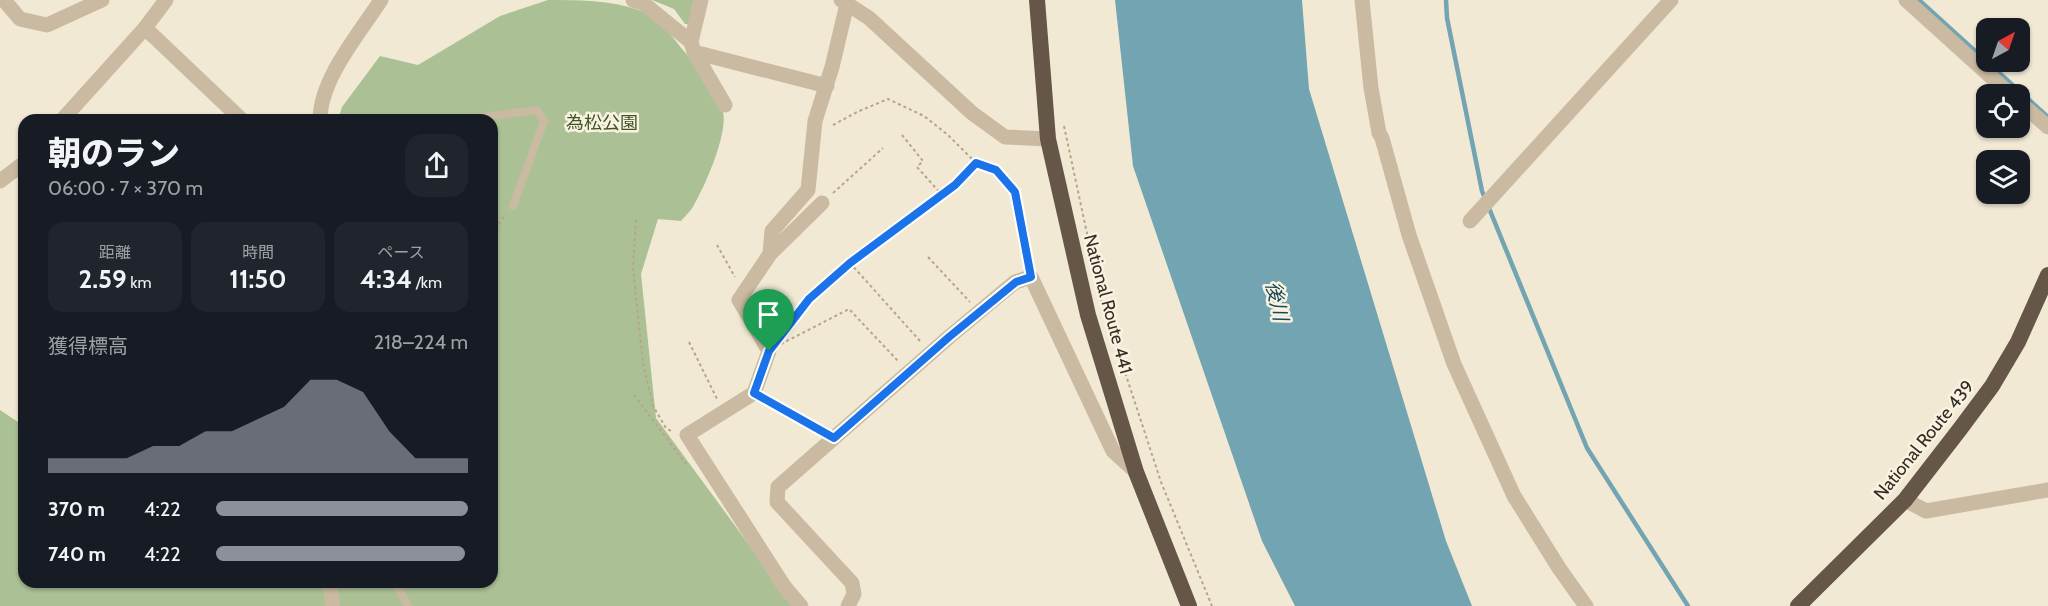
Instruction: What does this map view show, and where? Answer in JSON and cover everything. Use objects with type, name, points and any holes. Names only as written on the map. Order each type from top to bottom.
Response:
[{"type":"highway","name":"National Route 441","points":[[1038,0],[1048,139],[1088,315],[1136,472],[1189,606]]},
{"type":"highway","name":"National Route 439","points":[[1798,606],[1905,500],[1992,386],[2018,342],[2048,274]]},
{"type":"street","points":[[4,0],[20,19],[47,25],[102,0]]},
{"type":"street","points":[[67,114],[145,28],[166,0]]},
{"type":"street","points":[[320,114],[322,96],[335,70],[381,0]]},
{"type":"street","points":[[633,0],[643,3],[693,47],[725,105]]},
{"type":"street","points":[[693,47],[701,0]]},
{"type":"street","points":[[1362,0],[1371,88],[1379,134],[1409,235],[1454,364],[1514,496],[1586,606]]},
{"type":"street","points":[[1470,221],[1671,0]]},
{"type":"street","points":[[1906,0],[1999,84]]},
{"type":"street","points":[[770,254],[772,231],[808,190],[815,120],[827,86],[844,2],[869,18],[972,113],[1005,137],[1048,139]]},
{"type":"street","points":[[145,28],[236,114]]},
{"type":"street","points":[[693,47],[827,86]]},
{"type":"street","points":[[2030,111],[2048,127]]},
{"type":"street","points":[[0,181],[18,168]]},
{"type":"street","points":[[801,606],[784,586],[687,435],[754,393],[769,351],[739,300],[770,254],[822,202]]},
{"type":"street","points":[[848,606],[854,594],[852,584],[777,502],[778,487],[1016,282],[1031,277],[1113,451],[1136,472]]},
{"type":"street","points":[[1905,500],[1926,511],[2048,490]]},
{"type":"street","points":[[330,588],[333,606]]},
{"type":"lane","points":[[498,115],[537,110],[544,121],[513,206]]},
{"type":"lane","points":[[398,588],[408,606]]},
{"type":"path","points":[[833,125],[888,99],[924,116],[948,135],[976,163],[996,170],[1015,192],[1031,277]]},
{"type":"path","points":[[1064,125],[1093,261]]},
{"type":"path","points":[[902,135],[923,161],[917,167],[942,195]]},
{"type":"path","points":[[822,202],[883,148]]},
{"type":"path","points":[[769,351],[809,299],[850,263],[955,185],[976,163]]},
{"type":"path","points":[[498,226],[513,206]]},
{"type":"path","points":[[636,220],[633,267],[643,364],[652,406],[666,428],[677,435],[687,435]]},
{"type":"path","points":[[717,244],[744,293]]},
{"type":"path","points":[[928,257],[980,313]]},
{"type":"path","points":[[850,263],[931,353]]},
{"type":"path","points":[[1100,296],[1161,483],[1212,606]]},
{"type":"path","points":[[769,351],[849,309],[909,372]]},
{"type":"path","points":[[689,342],[723,412]]},
{"type":"path","points":[[754,393],[834,438]]},
{"type":"green space","name":"為松公園","points":[[548,0],[606,2],[639,10],[664,27],[694,63],[712,88],[720,104],[724,121],[722,132],[705,184],[692,208],[681,221],[658,219],[641,274],[656,418],[794,606],[0,606],[0,410],[18,422],[18,588],[498,588],[498,114],[340,114],[342,107],[380,56],[418,65],[500,16]]},
{"type":"green space","points":[[652,0],[696,0],[690,24],[685,24],[674,9]]},
{"type":"water","name":"後川","points":[[1115,0],[1302,0],[1309,89],[1446,541],[1472,606],[1295,606],[1262,541],[1133,166]]},
{"type":"waterway","points":[[1446,0],[1447,18],[1482,191],[1587,448],[1688,606]]},
{"type":"waterway","points":[[1919,0],[1976,52]]},
{"type":"waterway","points":[[1998,72],[2048,117]]},
{"type":"route","points":[[976,163],[996,170],[1015,192],[1031,277],[1016,282],[949,337],[834,438],[754,393],[769,351],[809,299],[850,263],[955,185],[976,163]]}]
